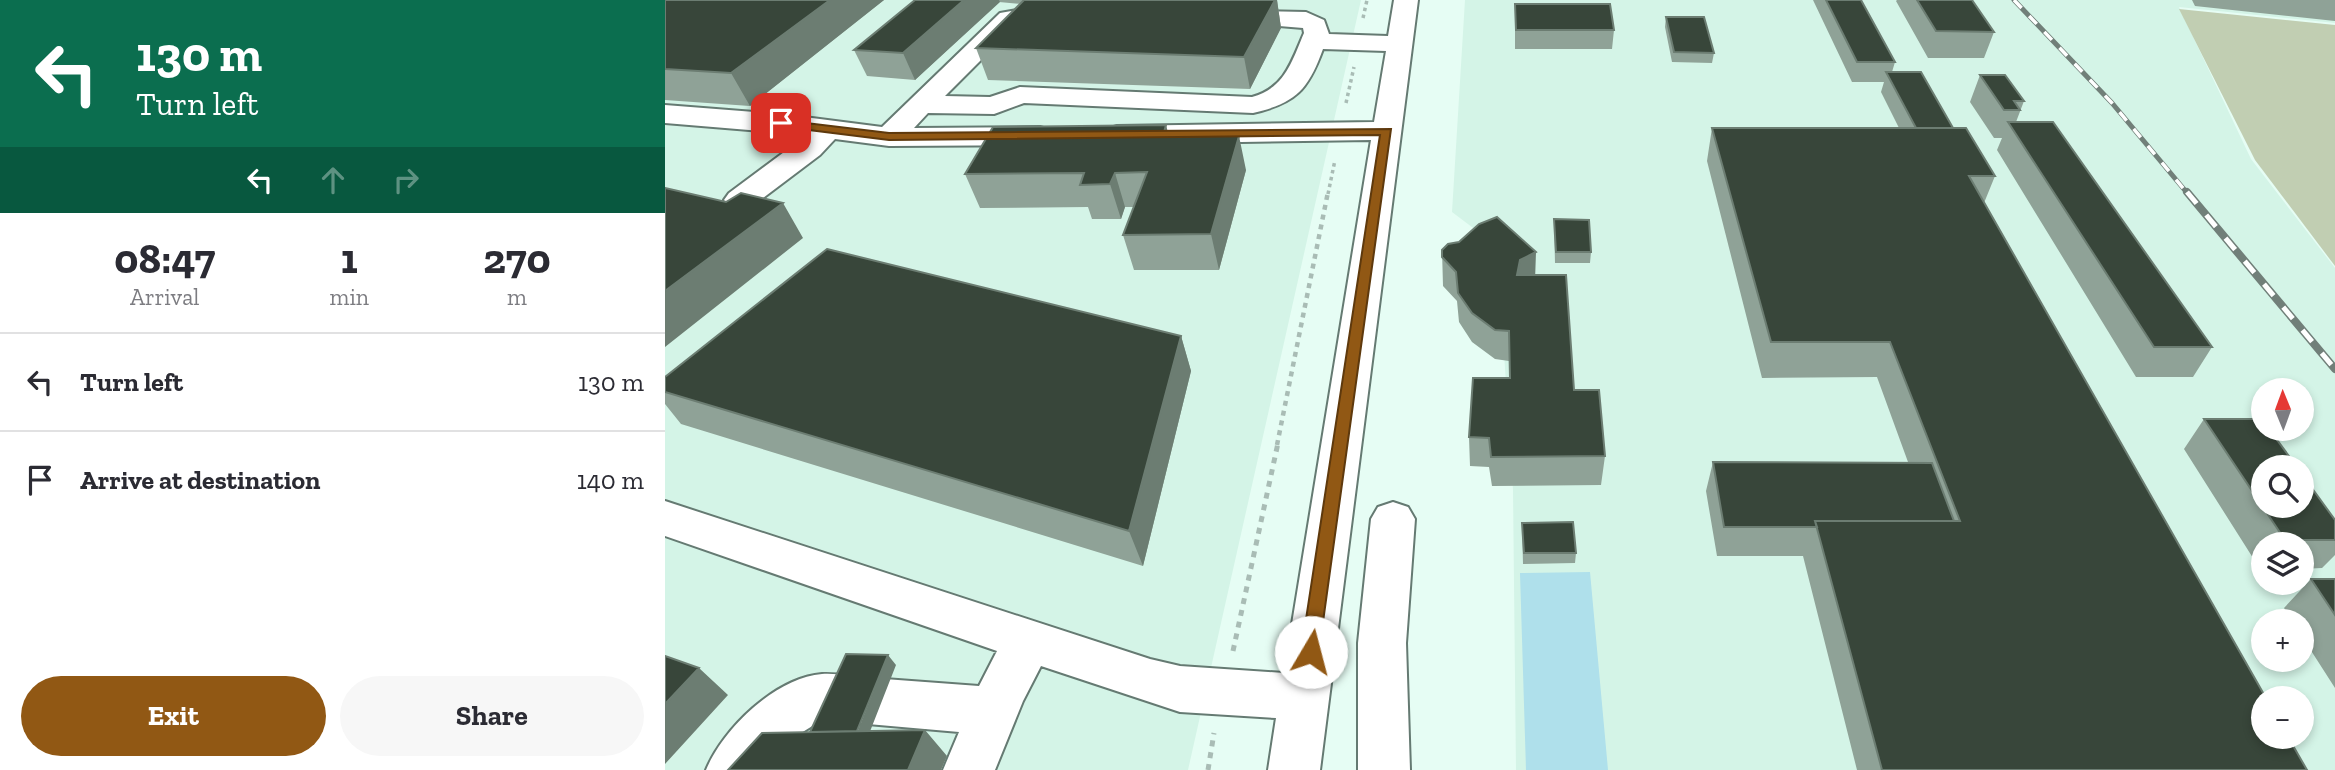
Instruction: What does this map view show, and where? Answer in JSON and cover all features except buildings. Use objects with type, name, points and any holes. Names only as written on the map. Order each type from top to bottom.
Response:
[{"type":"street","points":[[1294,770],[1406,0]]},
{"type":"street","points":[[889,137],[1009,18],[1037,14]]},
{"type":"street","points":[[921,104],[994,106],[1020,95],[1253,104],[1275,100],[1290,92],[1317,33],[1315,24],[1306,19],[1198,14]]},
{"type":"street","points":[[1314,41],[1399,44]]},
{"type":"street","points":[[1275,100],[1279,134]]},
{"type":"street","points":[[1136,135],[1149,101]]},
{"type":"street","points":[[665,114],[781,123],[889,137],[1341,134],[1387,131]]},
{"type":"street","points":[[740,200],[810,149],[827,130]]},
{"type":"street","points":[[665,517],[1150,682],[1180,689],[1305,697]]},
{"type":"street","points":[[1384,770],[1382,643],[1393,519]]},
{"type":"street","points":[[969,770],[993,711],[1028,641]]},
{"type":"street","points":[[732,770],[783,715],[809,700],[822,697],[993,711]]},
{"type":"path","points":[[1208,770],[1214,741],[1214,691],[1238,640],[1367,0]]},
{"type":"shaded area","points":[[665,0],[1361,0],[1188,770],[665,770]]},
{"type":"shaded area","points":[[1465,0],[2335,0],[2335,23],[2179,7],[2251,159],[2335,268],[2335,770],[1516,770],[1513,490],[1497,246],[1452,212]]},
{"type":"shaded area","points":[[2179,9],[2335,25],[2335,266],[2255,160]]},
{"type":"water","points":[[1590,572],[1608,770],[1526,770],[1520,573]]},
{"type":"railway","points":[[2014,0],[2112,103],[2188,194]]},
{"type":"railway","points":[[2187,192],[2335,369]]},
{"type":"route","points":[[781,123],[889,137],[1341,134],[1387,131],[1311,652]]}]
